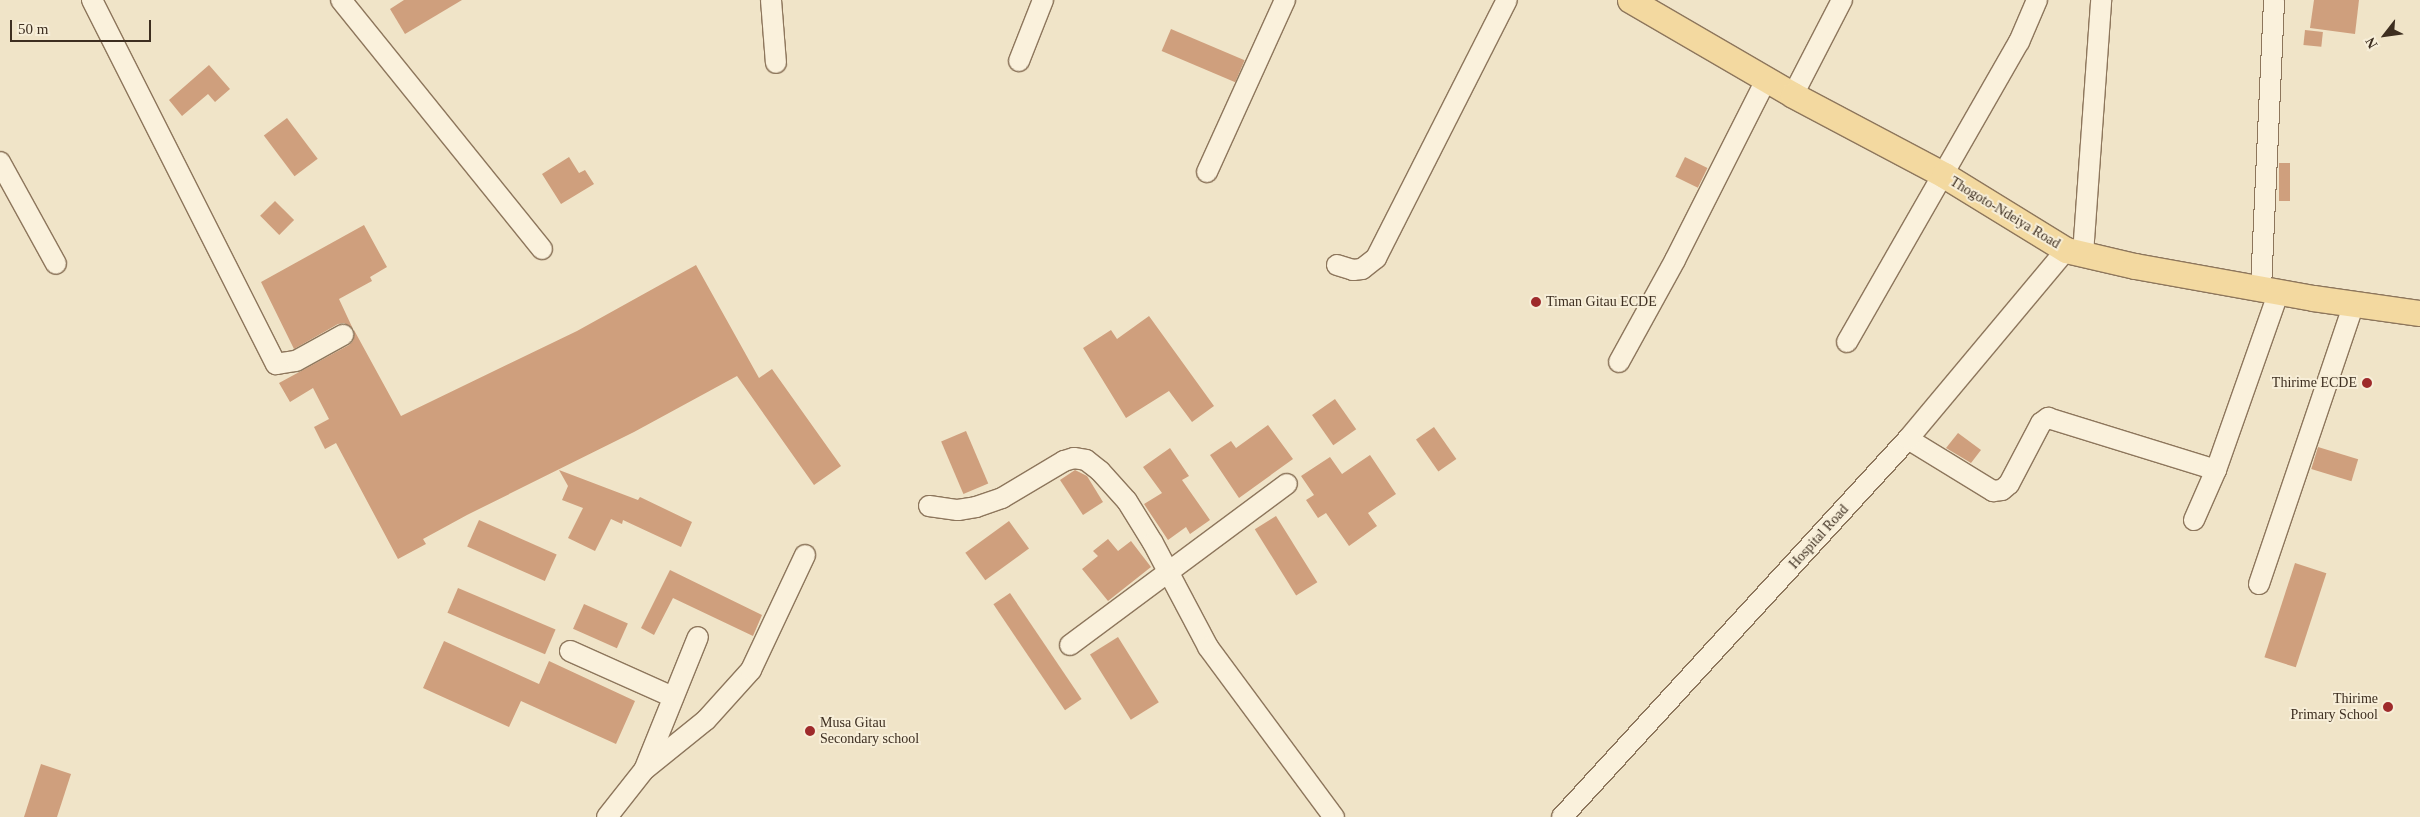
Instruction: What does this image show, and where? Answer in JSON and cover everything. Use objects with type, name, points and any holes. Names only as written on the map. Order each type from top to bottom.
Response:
[{"type":"main road","name":"Thogoto-Ndeiya Road","points":[[1630,0],[1766,80],[1944,175],[2074,252],[2270,290],[2420,313]]},
{"type":"street","points":[[92,0],[276,364],[296,361],[344,335]]},
{"type":"street","points":[[341,0],[542,249]]},
{"type":"street","points":[[771,0],[776,63]]},
{"type":"street","points":[[1019,61],[1043,0]]},
{"type":"street","points":[[1207,172],[1285,0]]},
{"type":"street","points":[[1337,265],[1354,270],[1362,269],[1376,258],[1507,0]]},
{"type":"street","points":[[1793,95],[1842,0]]},
{"type":"street","points":[[1847,342],[2019,42],[2038,0]]},
{"type":"street","points":[[2074,252],[2100,0]]},
{"type":"street","points":[[2194,520],[2216,470],[2270,290],[2274,0]]},
{"type":"street","points":[[1619,362],[1676,260],[1766,80]]},
{"type":"street","points":[[0,162],[56,264]]},
{"type":"street","name":"Hospital Road","points":[[1562,817],[1908,439],[2074,252]]},
{"type":"street","points":[[2259,584],[2354,303]]},
{"type":"street","points":[[1908,439],[1992,492],[2002,490],[2009,484],[2041,423],[2048,418],[2216,470]]},
{"type":"street","points":[[929,506],[958,510],[976,507],[1019,488],[1064,461],[1086,460],[1100,471],[1126,501],[1168,572],[1208,647],[1334,817]]},
{"type":"street","points":[[1070,645],[1287,484]]},
{"type":"street","points":[[607,817],[644,770],[706,720],[751,670],[805,555]]},
{"type":"street","points":[[644,770],[698,637]]},
{"type":"street","points":[[570,651],[673,697]]},
{"type":"building","points":[[404,0],[462,0],[405,34],[390,9]]},
{"type":"building","points":[[2314,0],[2359,0],[2355,34],[2310,28]]},
{"type":"building","points":[[1171,29],[1245,60],[1235,82],[1162,51]]},
{"type":"building","points":[[2305,30],[2323,32],[2321,47],[2303,45]]},
{"type":"building","points":[[209,65],[230,89],[215,102],[208,94],[182,116],[169,100]]},
{"type":"building","points":[[287,118],[318,159],[295,176],[264,135]]},
{"type":"building","points":[[569,157],[579,173],[585,170],[594,184],[561,204],[542,174]]},
{"type":"building","points":[[1685,157],[1707,168],[1698,188],[1675,177]]},
{"type":"building","points":[[2279,163],[2290,163],[2290,201],[2279,201]]},
{"type":"building","points":[[275,201],[294,220],[279,235],[260,216]]},
{"type":"building","points":[[364,225],[387,267],[370,277],[372,281],[339,299],[353,329],[344,323],[338,324],[294,349],[261,282]]},
{"type":"building","points":[[696,265],[759,378],[772,369],[841,466],[814,485],[737,376],[634,432],[467,515],[423,539],[426,544],[398,559],[336,443],[325,449],[314,427],[329,419],[313,388],[290,402],[279,383],[349,345],[353,341],[354,330],[401,416],[577,331]]},
{"type":"building","points":[[1149,316],[1214,406],[1192,422],[1169,391],[1126,418],[1083,348],[1111,330],[1117,339]]},
{"type":"building","points":[[1335,399],[1356,429],[1333,445],[1312,415]]},
{"type":"building","points":[[1268,425],[1293,459],[1239,498],[1210,455],[1231,441],[1236,448]]},
{"type":"building","points":[[1434,427],[1456,459],[1438,472],[1416,440]]},
{"type":"building","points":[[966,431],[988,483],[963,494],[941,442]]},
{"type":"building","points":[[1958,433],[1981,450],[1971,463],[1946,448]]},
{"type":"building","points":[[2318,447],[2358,459],[2351,481],[2311,469]]},
{"type":"building","points":[[1170,448],[1189,476],[1182,480],[1210,520],[1190,534],[1186,527],[1168,540],[1144,504],[1162,493],[1143,467]]},
{"type":"building","points":[[1370,455],[1396,494],[1368,513],[1377,526],[1349,546],[1326,513],[1318,518],[1306,500],[1314,495],[1301,476],[1330,457],[1342,474]]},
{"type":"building","points":[[559,470],[638,500],[640,497],[692,522],[681,547],[623,520],[622,524],[611,519],[595,551],[568,538],[583,508],[562,500],[568,486]]},
{"type":"building","points":[[1075,470],[1087,476],[1103,502],[1083,515],[1060,480]]},
{"type":"building","points":[[1276,516],[1317,582],[1296,595],[1255,529]]},
{"type":"building","points":[[479,520],[557,555],[545,581],[467,546]]},
{"type":"building","points":[[1009,521],[1029,549],[985,580],[965,553]]},
{"type":"building","points":[[1108,539],[1118,551],[1131,541],[1151,567],[1108,601],[1082,569],[1098,556],[1093,551]]},
{"type":"building","points":[[2295,563],[2326,573],[2296,667],[2264,657]]},
{"type":"building","points":[[670,570],[762,615],[753,636],[673,598],[654,635],[641,628]]},
{"type":"building","points":[[458,588],[556,629],[545,654],[447,613]]},
{"type":"building","points":[[1010,593],[1082,699],[1065,710],[993,604]]},
{"type":"building","points":[[584,604],[628,624],[617,648],[573,629]]},
{"type":"building","points":[[1118,637],[1159,702],[1131,720],[1090,654]]},
{"type":"building","points":[[444,641],[539,684],[549,661],[635,701],[616,744],[521,701],[509,727],[423,688]]},
{"type":"building","points":[[41,764],[71,774],[57,817],[24,817]]},
{"type":"place","name":"Timan Gitau ECDE","points":[[1536,302]]},
{"type":"place","name":"Thirime ECDE","points":[[2367,383]]},
{"type":"place","name":"Thirime Primary School","points":[[2388,707]]},
{"type":"place","name":"Musa Gitau Secondary school","points":[[810,731]]}]
